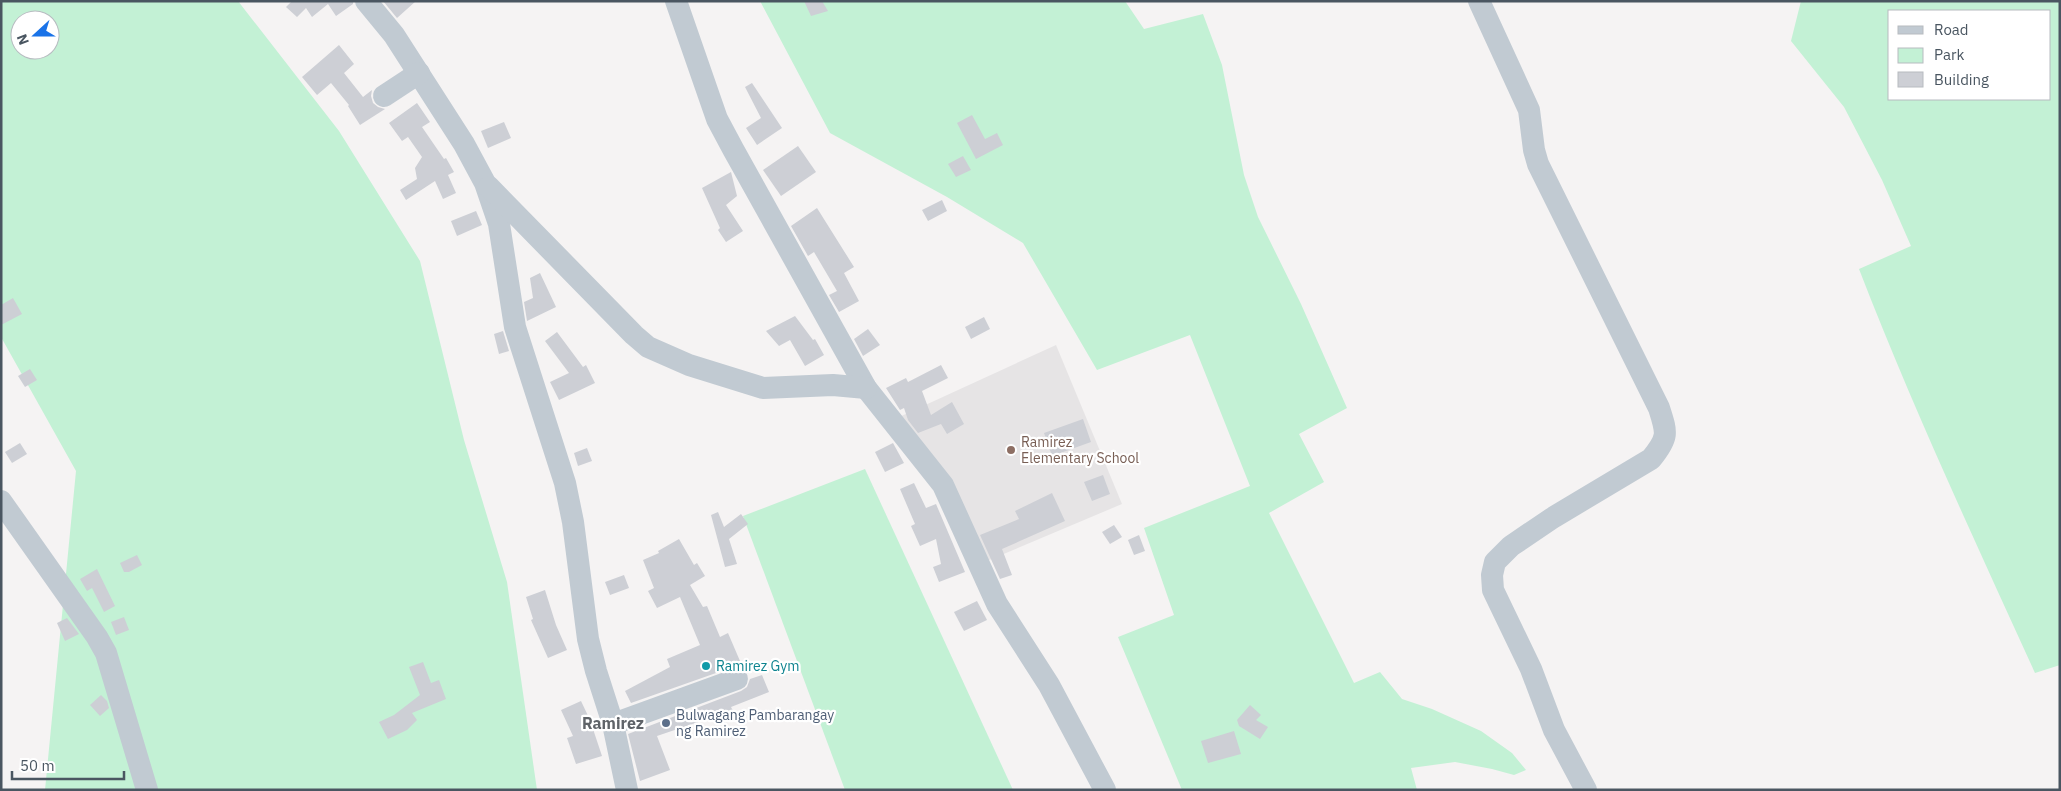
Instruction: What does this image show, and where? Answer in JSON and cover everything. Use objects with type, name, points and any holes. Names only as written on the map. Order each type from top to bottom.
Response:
[{"type":"street","points":[[366,1],[394,35],[464,144],[485,183],[499,224],[515,327],[566,482],[588,639],[613,724],[627,790]]},
{"type":"street","points":[[676,1],[717,119],[866,388],[943,485],[997,604],[1049,685],[1105,790]]},
{"type":"street","points":[[1479,1],[1529,110],[1534,150],[1538,164],[1659,408],[1666,431],[1662,445],[1652,459],[1554,517],[1510,546],[1495,562],[1493,568],[1493,590],[1531,669],[1554,730],[1586,790]]},
{"type":"street","points":[[384,96],[419,73]]},
{"type":"street","points":[[485,183],[648,346],[689,365],[763,388],[833,385],[866,388]]},
{"type":"street","points":[[1,501],[88,622],[102,645],[147,790]]},
{"type":"street","points":[[613,724],[737,679]]},
{"type":"shaded area","name":"Ramirez Elementary School","points":[[1056,345],[1122,504],[987,561],[897,418]]},
{"type":"green space","points":[[1,1],[238,1],[339,131],[420,261],[464,440],[507,582],[537,790],[45,790],[76,471],[1,337]]},
{"type":"green space","points":[[760,1],[1125,1],[1144,29],[1203,14],[1222,65],[1244,175],[1258,217],[1301,304],[1347,408],[1299,434],[1324,482],[1269,513],[1354,683],[1380,672],[1402,699],[1432,709],[1481,731],[1512,753],[1526,770],[1514,775],[1455,762],[1411,768],[1417,790],[1182,790],[1118,637],[1174,615],[1144,528],[1250,486],[1190,335],[1097,370],[1023,243],[947,197],[830,133]]},
{"type":"green space","points":[[1801,1],[2060,1],[2060,665],[2035,673],[1922,422],[1859,269],[1911,246],[1882,180],[1844,107],[1791,41]]},
{"type":"green space","points":[[865,469],[1013,790],[845,790],[743,516]]},
{"type":"building","points":[[292,1],[353,1],[353,4],[336,16],[328,4],[312,17],[306,8],[297,17],[286,7]]},
{"type":"building","points":[[383,1],[416,1],[397,18]]},
{"type":"building","points":[[804,1],[822,1],[828,11],[811,16]]},
{"type":"building","points":[[339,45],[354,64],[344,73],[363,97],[372,90],[373,103],[385,109],[360,125],[349,105],[331,83],[317,95],[302,77]]},
{"type":"building","points":[[752,83],[782,128],[757,145],[746,128],[761,118],[745,87]]},
{"type":"building","points":[[417,103],[430,122],[422,127],[444,159],[446,158],[454,172],[448,175],[456,193],[443,199],[435,181],[406,200],[400,190],[417,179],[415,168],[422,157],[408,137],[402,141],[389,123]]},
{"type":"building","points":[[972,115],[985,139],[997,133],[1003,145],[976,159],[957,123]]},
{"type":"building","points":[[504,122],[511,138],[488,148],[481,131]]},
{"type":"building","points":[[798,146],[816,172],[781,196],[763,170]]},
{"type":"building","points":[[963,156],[971,170],[956,177],[948,164]]},
{"type":"building","points":[[731,172],[737,196],[726,205],[743,231],[726,242],[718,230],[720,228],[702,188]]},
{"type":"building","points":[[942,200],[947,211],[928,221],[922,210]]},
{"type":"building","points":[[817,208],[854,267],[844,273],[859,301],[839,312],[829,295],[837,291],[814,252],[808,256],[791,226]]},
{"type":"building","points":[[476,211],[482,225],[457,236],[451,221]]},
{"type":"building","points":[[540,273],[556,307],[527,321],[524,302],[533,298],[530,278]]},
{"type":"building","points":[[13,298],[22,314],[1,325],[1,305]]},
{"type":"building","points":[[795,316],[813,340],[815,339],[824,355],[805,366],[790,340],[779,346],[766,331]]},
{"type":"building","points":[[984,317],[990,329],[971,339],[965,327]]},
{"type":"building","points":[[868,329],[880,345],[863,356],[854,339]]},
{"type":"building","points":[[503,331],[509,351],[499,354],[494,334]]},
{"type":"building","points":[[557,332],[583,367],[586,365],[595,383],[559,400],[550,382],[569,373],[545,341]]},
{"type":"building","points":[[941,365],[948,378],[922,391],[931,415],[952,402],[964,424],[947,434],[941,424],[918,433],[908,420],[904,408],[900,410],[886,388],[906,378],[908,382]]},
{"type":"building","points":[[30,369],[37,380],[25,387],[18,376]]},
{"type":"building","points":[[1083,419],[1091,442],[1052,456],[1044,433]]},
{"type":"building","points":[[20,443],[27,454],[12,463],[5,452]]},
{"type":"building","points":[[893,443],[904,463],[885,472],[875,452]]},
{"type":"building","points":[[587,448],[592,461],[578,466],[574,453]]},
{"type":"building","points":[[1103,475],[1110,494],[1092,501],[1084,482]]},
{"type":"building","points":[[914,483],[926,508],[936,504],[965,572],[939,582],[933,567],[941,564],[936,539],[920,546],[911,526],[915,524],[900,489]]},
{"type":"building","points":[[1052,493],[1065,521],[1002,549],[1012,575],[1000,579],[980,535],[1019,519],[1015,511]]},
{"type":"building","points":[[718,512],[724,527],[741,514],[748,524],[729,539],[737,564],[725,567],[711,515]]},
{"type":"building","points":[[1114,525],[1122,537],[1110,544],[1102,532]]},
{"type":"building","points":[[1139,535],[1145,551],[1134,555],[1128,540]]},
{"type":"building","points":[[679,539],[694,565],[697,563],[705,576],[690,585],[703,607],[707,606],[720,637],[728,633],[743,668],[733,667],[631,703],[625,691],[670,667],[667,659],[700,645],[680,597],[657,608],[648,591],[654,588],[643,560],[659,553],[658,551]]},
{"type":"building","points":[[137,555],[142,565],[129,572],[124,572],[120,563]]},
{"type":"building","points":[[97,569],[115,606],[104,612],[92,588],[87,591],[80,579]]},
{"type":"building","points":[[624,575],[629,588],[610,595],[605,582]]},
{"type":"building","points":[[545,590],[556,625],[567,650],[548,658],[531,620],[533,619],[526,597]]},
{"type":"building","points":[[977,601],[987,620],[964,631],[954,612]]},
{"type":"building","points":[[124,617],[129,630],[116,635],[111,622]]},
{"type":"building","points":[[67,618],[79,634],[65,641],[57,623]]},
{"type":"building","points":[[423,662],[431,683],[439,680],[446,699],[412,713],[417,720],[407,730],[388,739],[379,722],[394,715],[420,695],[409,667]]},
{"type":"building","points":[[762,675],[769,692],[731,707],[733,711],[657,736],[670,770],[640,781],[628,734],[741,691],[747,687],[750,679]]},
{"type":"building","points":[[101,695],[107,701],[109,708],[100,716],[90,705]]},
{"type":"building","points":[[581,701],[590,720],[602,756],[576,764],[567,738],[573,736],[561,710]]},
{"type":"building","points":[[1250,705],[1261,715],[1256,720],[1268,727],[1260,739],[1239,726],[1237,720]]},
{"type":"building","points":[[1234,731],[1241,754],[1208,763],[1201,741]]},
{"type":"place","name":"Ramirez Elementary School","points":[[1011,450]]},
{"type":"place","name":"Ramirez Gym","points":[[706,666]]},
{"type":"place","name":"Bulwagang Pambarangay ng Ramirez","points":[[666,723]]},
{"type":"district","name":"Ramirez","points":[[613,723]]}]
